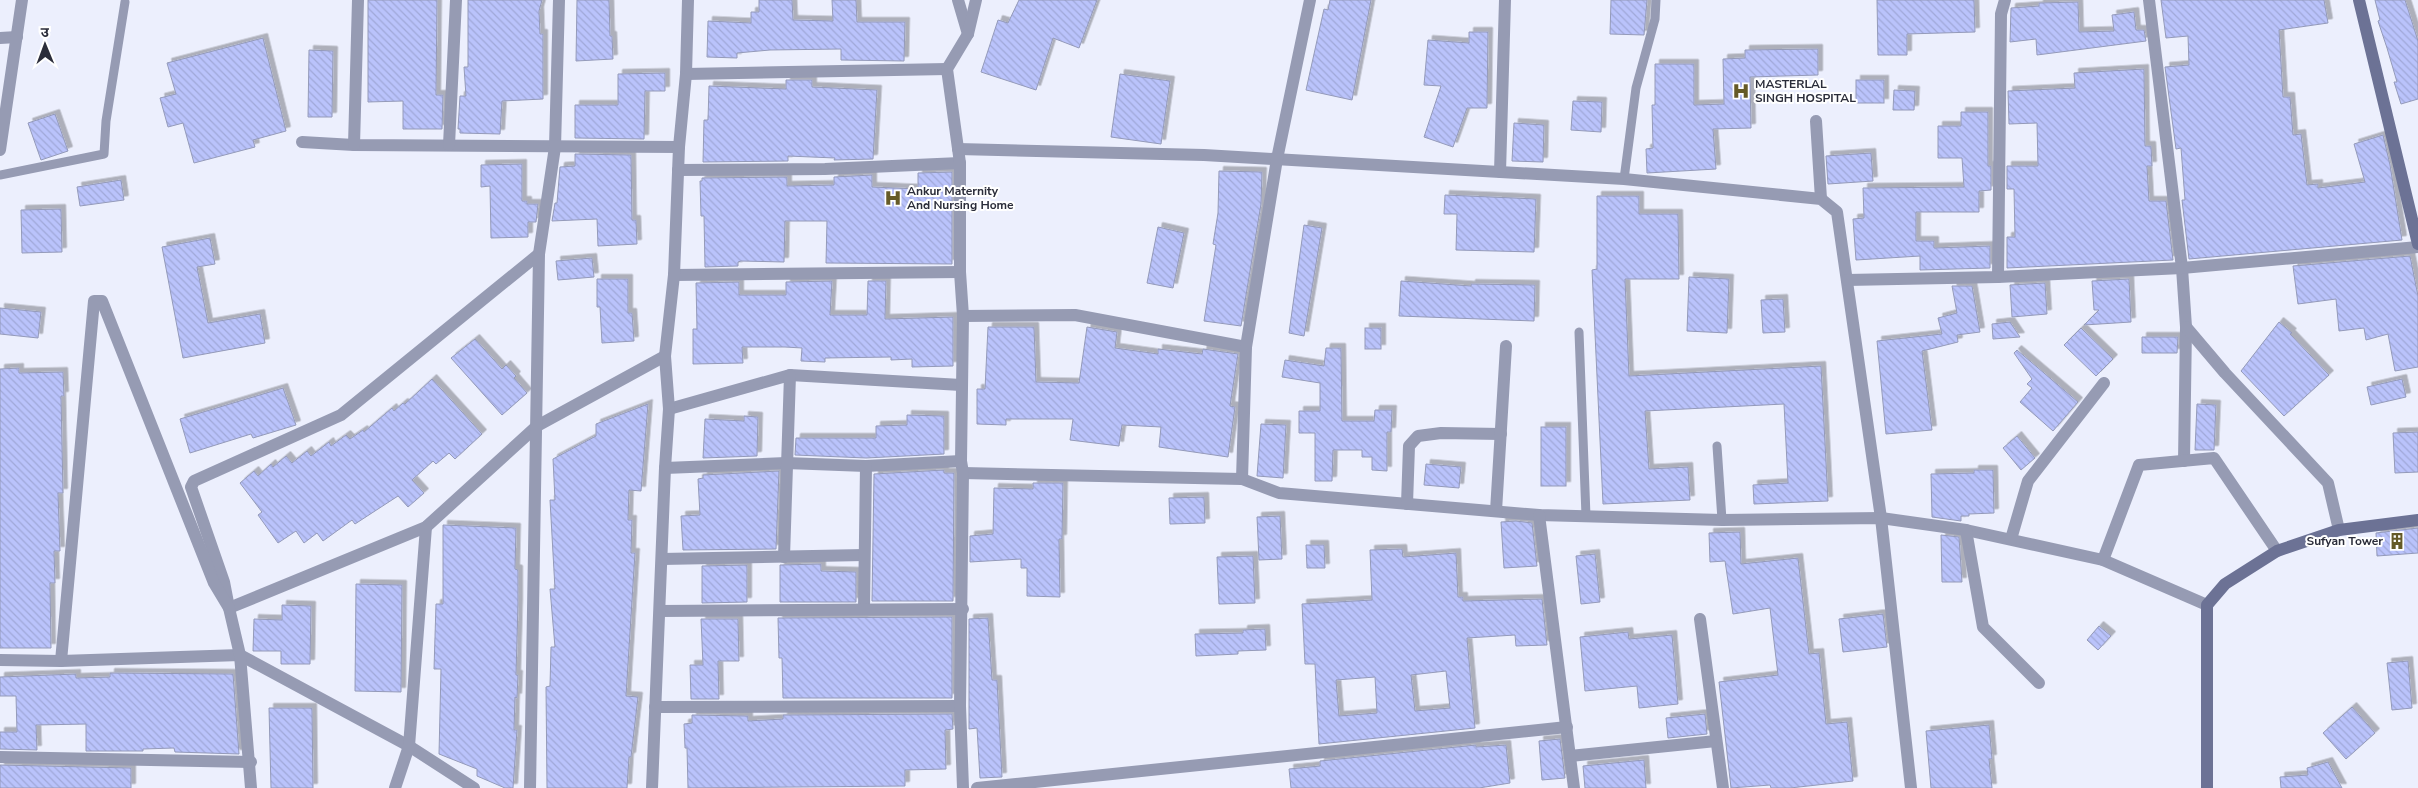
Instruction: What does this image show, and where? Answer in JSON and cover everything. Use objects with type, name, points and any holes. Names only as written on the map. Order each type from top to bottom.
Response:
[{"type":"street","points":[[0,150],[22,0]]},
{"type":"street","points":[[354,145],[358,0]]},
{"type":"street","points":[[449,146],[456,0]]},
{"type":"street","points":[[530,788],[539,254],[555,147],[559,0]]},
{"type":"street","points":[[652,788],[669,409],[665,356],[674,275],[679,147],[686,74],[688,0]]},
{"type":"street","points":[[958,0],[968,34]]},
{"type":"street","points":[[963,788],[960,706],[963,609],[963,316],[960,272],[960,163],[947,69],[968,34],[976,0]]},
{"type":"street","points":[[1242,479],[1246,347],[1277,159],[1310,0]]},
{"type":"street","points":[[1500,172],[1505,0]]},
{"type":"street","points":[[2149,0],[2182,268],[2186,327],[2184,461]]},
{"type":"street","points":[[1848,280],[1998,277],[2182,268],[2418,246],[2359,0]]},
{"type":"street","points":[[1998,277],[2000,2]]},
{"type":"street","points":[[0,38],[17,37]]},
{"type":"street","points":[[686,74],[947,69]]},
{"type":"street","points":[[1816,121],[1821,200]]},
{"type":"street","points":[[302,142],[354,145],[679,147]]},
{"type":"street","points":[[958,149],[1204,155],[1624,179],[1821,200],[1837,212],[1848,280],[1881,518],[1911,788]]},
{"type":"street","points":[[678,170],[824,169],[960,163]]},
{"type":"street","points":[[251,788],[251,762],[240,655],[224,582],[191,487],[194,482],[341,415],[539,254]]},
{"type":"street","points":[[674,275],[960,272]]},
{"type":"street","points":[[61,661],[94,301],[102,301],[214,583],[229,608]]},
{"type":"street","points":[[963,316],[1074,314],[1246,347]]},
{"type":"street","points":[[2186,327],[2225,373],[2328,483],[2339,530]]},
{"type":"street","points":[[1496,511],[1506,346]]},
{"type":"street","points":[[229,608],[426,527],[537,426],[665,356]]},
{"type":"street","points":[[669,409],[790,375],[962,384]]},
{"type":"street","points":[[784,557],[790,375]]},
{"type":"street","points":[[2011,540],[2028,481],[2104,382]]},
{"type":"street","points":[[1407,504],[1409,446],[1418,436],[1441,433],[1501,434]]},
{"type":"street","points":[[2103,560],[2139,465],[2214,458],[2277,551]]},
{"type":"street","points":[[665,468],[786,463],[962,467],[1242,479],[1279,492],[1539,515],[1722,520],[1881,518],[1966,530],[2103,560],[2207,605]]},
{"type":"street","points":[[864,609],[866,466]]},
{"type":"street","points":[[1539,515],[1574,788]]},
{"type":"street","points":[[2207,788],[2207,605],[2224,584],[2277,551],[2339,530],[2418,520]]},
{"type":"street","points":[[395,788],[409,746],[426,527]]},
{"type":"street","points":[[1966,530],[1983,627],[2038,683]]},
{"type":"street","points":[[662,559],[864,555]]},
{"type":"street","points":[[660,611],[963,609]]},
{"type":"street","points":[[1700,619],[1722,788]]},
{"type":"street","points":[[0,660],[61,661],[240,655],[409,746],[474,788]]},
{"type":"street","points":[[655,707],[960,706]]},
{"type":"street","points":[[977,788],[1567,727]]},
{"type":"street","points":[[1570,756],[1716,741]]},
{"type":"street","points":[[0,757],[251,762]]},
{"type":"lane","points":[[1624,179],[1636,88],[1655,19],[1656,0]]},
{"type":"lane","points":[[0,175],[104,154],[106,121],[125,2]]},
{"type":"lane","points":[[1579,332],[1586,516]]},
{"type":"lane","points":[[1718,446],[1722,520]]},
{"type":"building","points":[[368,0],[437,0],[436,95],[443,95],[442,129],[403,129],[403,101],[368,102]]},
{"type":"building","points":[[468,0],[542,0],[539,11],[540,34],[543,34],[543,99],[502,101],[500,134],[460,133],[460,129],[458,129],[460,96],[466,96],[464,67],[468,67]]},
{"type":"building","points":[[577,0],[609,0],[613,59],[576,61]]},
{"type":"building","points":[[759,0],[792,0],[793,20],[833,21],[832,0],[856,0],[857,22],[905,22],[904,61],[841,60],[841,49],[770,50],[737,53],[737,58],[707,57],[708,21],[751,23],[751,12],[759,12]]},
{"type":"building","points":[[1019,0],[1097,0],[1079,48],[1053,38],[1036,90],[981,72],[998,20],[1008,23]]},
{"type":"building","points":[[1330,0],[1371,0],[1352,100],[1306,90],[1324,9],[1328,10]]},
{"type":"building","points":[[1611,0],[1647,0],[1644,35],[1610,34]]},
{"type":"building","points":[[1877,0],[1974,0],[1975,32],[1907,34],[1907,55],[1878,55]]},
{"type":"building","points":[[2161,0],[2324,0],[2328,23],[2279,30],[2283,97],[2290,97],[2293,135],[2301,134],[2307,185],[2318,184],[2318,188],[2365,182],[2354,144],[2383,135],[2390,165],[2402,240],[2189,259],[2182,200],[2185,200],[2181,148],[2176,149],[2165,67],[2189,65],[2188,36],[2166,38]]},
{"type":"building","points":[[2375,0],[2405,0],[2418,41],[2418,99],[2401,104],[2394,82],[2397,82],[2378,21],[2380,20]]},
{"type":"building","points":[[2078,2],[2079,32],[2114,31],[2112,15],[2134,12],[2136,30],[2144,30],[2146,41],[2037,55],[2036,39],[2010,42],[2011,8],[2039,6],[2039,3]]},
{"type":"building","points":[[1469,32],[1488,32],[1487,108],[1467,108],[1453,147],[1424,137],[1441,86],[1424,85],[1428,40],[1469,43]]},
{"type":"building","points":[[263,38],[286,131],[253,140],[255,147],[194,163],[183,123],[168,127],[160,98],[176,94],[167,63]]},
{"type":"building","points":[[1818,49],[1818,75],[1750,77],[1751,128],[1713,129],[1716,169],[1647,173],[1646,149],[1653,148],[1652,105],[1655,105],[1655,64],[1694,64],[1694,105],[1724,104],[1723,59],[1745,58],[1745,50]]},
{"type":"building","points":[[309,50],[333,51],[332,117],[308,117]]},
{"type":"building","points":[[2144,69],[2145,146],[2151,146],[2152,166],[2147,166],[2149,201],[2166,201],[2173,260],[2007,268],[2007,237],[2015,237],[2014,189],[2007,189],[2007,166],[2038,166],[2037,123],[2009,124],[2008,91],[2075,88],[2074,73]]},
{"type":"building","points":[[665,73],[665,91],[645,91],[644,139],[575,138],[575,105],[618,105],[618,74]]},
{"type":"building","points":[[1120,74],[1170,81],[1161,144],[1111,137]]},
{"type":"building","points":[[786,80],[812,80],[812,87],[877,90],[873,159],[834,160],[835,158],[788,156],[788,161],[703,162],[704,120],[708,120],[709,86],[786,89]]},
{"type":"building","points":[[1856,80],[1884,80],[1884,103],[1856,103]]},
{"type":"building","points":[[1894,90],[1915,91],[1914,110],[1893,110]]},
{"type":"building","points":[[1573,101],[1602,102],[1601,132],[1571,130]]},
{"type":"building","points":[[1961,112],[1988,112],[1988,166],[1991,166],[1991,190],[1979,191],[1979,212],[1916,212],[1916,241],[1934,241],[1934,248],[1990,246],[1990,268],[1920,270],[1920,256],[1856,260],[1853,219],[1864,218],[1863,188],[1964,187],[1962,158],[1938,158],[1938,126],[1961,126]]},
{"type":"building","points":[[55,114],[68,151],[41,160],[28,123]]},
{"type":"building","points":[[1514,123],[1544,125],[1543,162],[1512,161]]},
{"type":"building","points":[[1871,153],[1873,181],[1828,184],[1826,156]]},
{"type":"building","points":[[575,154],[631,155],[632,220],[636,220],[637,244],[598,246],[597,219],[552,221],[555,203],[557,203],[560,167],[575,166]]},
{"type":"building","points":[[522,164],[522,201],[527,201],[527,204],[538,204],[536,222],[528,222],[528,237],[491,238],[490,186],[481,187],[481,165]]},
{"type":"building","points":[[1219,171],[1262,172],[1261,204],[1241,326],[1204,321],[1216,245],[1213,244],[1218,213]]},
{"type":"building","points":[[952,172],[952,264],[826,263],[827,221],[785,221],[784,262],[741,261],[738,262],[738,266],[705,267],[704,216],[701,216],[700,181],[702,181],[702,178],[787,177],[787,186],[834,185],[834,177],[872,175],[872,187],[918,189],[918,173]]},
{"type":"building","points":[[121,180],[124,200],[80,206],[77,187]]},
{"type":"building","points":[[1445,195],[1536,199],[1534,252],[1456,250],[1457,214],[1444,214]]},
{"type":"building","points":[[1597,196],[1639,196],[1639,214],[1678,214],[1679,279],[1625,279],[1629,376],[1821,366],[1828,501],[1754,504],[1753,485],[1788,483],[1784,404],[1645,411],[1649,469],[1688,467],[1690,500],[1603,504],[1592,270],[1597,269]]},
{"type":"building","points":[[61,209],[62,252],[22,253],[21,210]]},
{"type":"building","points":[[1304,225],[1322,228],[1304,336],[1289,333]]},
{"type":"building","points":[[1158,227],[1184,233],[1173,288],[1147,283]]},
{"type":"building","points":[[210,238],[215,264],[197,267],[208,323],[260,314],[265,343],[183,358],[162,247]]},
{"type":"building","points":[[2410,256],[2418,296],[2418,367],[2395,371],[2388,334],[2366,340],[2364,328],[2339,331],[2336,299],[2298,304],[2293,266]]},
{"type":"building","points":[[592,258],[594,277],[558,280],[556,261]]},
{"type":"building","points":[[1689,277],[1729,279],[1727,333],[1687,331]]},
{"type":"building","points":[[597,279],[628,279],[628,313],[632,313],[634,341],[602,343],[600,307],[597,307]]},
{"type":"building","points":[[2129,279],[2131,322],[2084,325],[2099,310],[2094,310],[2092,281]]},
{"type":"building","points":[[832,281],[830,315],[867,315],[868,281],[886,281],[885,319],[953,317],[953,366],[912,367],[912,359],[891,360],[891,357],[825,358],[825,362],[801,361],[802,348],[785,347],[742,347],[743,363],[693,364],[693,329],[697,329],[696,283],[739,282],[739,295],[786,295],[786,282]]},
{"type":"building","points":[[1401,281],[1471,286],[1471,284],[1535,285],[1534,321],[1399,316]]},
{"type":"building","points":[[2045,283],[2047,314],[2012,317],[2010,285]]},
{"type":"building","points":[[1952,286],[1972,286],[1980,332],[1957,335],[1958,342],[1922,351],[1932,430],[1886,434],[1877,341],[1942,334],[1938,318],[1957,313]]},
{"type":"building","points":[[1783,299],[1785,332],[1763,333],[1761,300]]},
{"type":"building","points":[[0,308],[41,312],[38,338],[0,334]]},
{"type":"building","points":[[2010,322],[2020,337],[1993,339],[1992,324]]},
{"type":"building","points":[[2279,322],[2292,333],[2290,334],[2329,375],[2284,416],[2241,371]]},
{"type":"building","points":[[988,327],[1034,327],[1036,382],[1079,383],[1087,327],[1117,332],[1115,348],[1158,354],[1158,349],[1202,354],[1203,349],[1238,354],[1230,406],[1235,407],[1228,457],[1159,447],[1161,427],[1122,425],[1119,446],[1070,440],[1073,419],[1006,419],[1006,425],[977,424],[977,389],[985,389]]},
{"type":"building","points":[[1365,328],[1381,328],[1381,349],[1365,349]]},
{"type":"building","points":[[2081,328],[2113,359],[2096,376],[2064,345]]},
{"type":"building","points":[[2142,337],[2178,337],[2177,353],[2142,353]]},
{"type":"building","points":[[475,339],[502,369],[506,365],[527,393],[502,415],[451,358]]},
{"type":"building","points":[[1326,348],[1341,348],[1342,421],[1374,421],[1375,410],[1392,410],[1391,432],[1387,432],[1387,471],[1372,470],[1372,457],[1362,457],[1362,450],[1333,450],[1332,481],[1315,481],[1315,433],[1299,433],[1299,411],[1320,411],[1320,383],[1282,377],[1285,360],[1324,366]]},
{"type":"building","points":[[2017,350],[2078,402],[2053,431],[2020,402],[2032,388],[2027,384],[2032,379],[2014,353]]},
{"type":"building","points":[[19,368],[19,373],[63,372],[64,396],[61,396],[63,493],[58,493],[60,551],[54,551],[55,583],[50,583],[51,648],[0,648],[0,369]]},
{"type":"building","points":[[432,379],[482,434],[455,459],[449,453],[436,464],[433,461],[412,480],[424,493],[408,507],[398,496],[355,524],[352,520],[323,541],[317,533],[304,543],[296,531],[278,543],[258,515],[262,512],[240,483],[254,471],[258,476],[271,464],[273,467],[286,456],[292,463],[307,451],[311,456],[329,442],[331,446],[346,435],[350,439],[363,430],[364,432],[392,408],[394,411],[403,403],[405,404]]},
{"type":"building","points":[[2402,379],[2406,397],[2371,405],[2367,387]]},
{"type":"building","points":[[283,388],[296,425],[253,438],[251,434],[190,453],[180,419]]},
{"type":"building","points":[[648,404],[641,491],[629,490],[628,520],[632,520],[631,553],[635,553],[626,696],[638,697],[631,757],[629,757],[627,788],[547,788],[546,687],[550,686],[551,647],[555,647],[550,589],[555,589],[550,500],[555,500],[553,459],[596,436],[596,424]]},
{"type":"building","points":[[2197,404],[2216,405],[2214,450],[2195,450]]},
{"type":"building","points":[[907,415],[944,416],[944,454],[866,458],[795,455],[796,438],[876,438],[876,426],[907,425]]},
{"type":"building","points":[[744,416],[758,417],[757,456],[703,458],[705,419],[744,421]]},
{"type":"building","points":[[1261,424],[1286,425],[1283,478],[1257,476]]},
{"type":"building","points":[[1541,427],[1566,427],[1566,486],[1541,486]]},
{"type":"building","points":[[2418,432],[2418,472],[2395,473],[2393,433]]},
{"type":"building","points":[[2017,436],[2035,458],[2021,470],[2003,448]]},
{"type":"building","points":[[1426,464],[1461,467],[1459,488],[1424,485]]},
{"type":"building","points":[[944,470],[944,473],[954,473],[953,601],[872,601],[874,474]]},
{"type":"building","points":[[1974,470],[1993,470],[1994,513],[1969,514],[1969,516],[1961,516],[1961,521],[1932,517],[1931,474],[1974,473]]},
{"type":"building","points":[[779,471],[776,549],[683,550],[681,516],[700,515],[698,479],[703,478],[703,475]]},
{"type":"building","points":[[1033,483],[1063,483],[1062,539],[1059,539],[1060,597],[1027,596],[1027,568],[1021,568],[1021,559],[970,562],[970,536],[993,534],[994,488],[1033,489]]},
{"type":"building","points":[[1204,497],[1205,523],[1170,524],[1169,498]]},
{"type":"building","points":[[1280,516],[1282,559],[1259,560],[1257,517]]},
{"type":"building","points":[[1501,522],[1532,523],[1537,566],[1504,568]]},
{"type":"building","points":[[443,525],[516,528],[515,569],[518,570],[518,604],[516,675],[518,675],[517,698],[515,697],[514,730],[517,730],[513,788],[505,788],[477,776],[477,769],[439,754],[441,669],[434,669],[436,604],[443,604]]},
{"type":"building","name":"Sufyan Tower","points":[[2418,528],[2418,553],[2377,556],[2376,533]]},
{"type":"building","points":[[1740,532],[1741,564],[1798,558],[1809,654],[1819,653],[1826,724],[1847,722],[1853,781],[1790,788],[1771,788],[1770,785],[1731,788],[1719,682],[1778,675],[1770,608],[1733,614],[1725,561],[1710,562],[1709,533]]},
{"type":"building","points":[[1941,535],[1959,537],[1962,582],[1942,582]]},
{"type":"building","points":[[1306,545],[1324,545],[1325,568],[1307,568]]},
{"type":"building","points":[[1402,549],[1403,557],[1456,553],[1458,597],[1463,597],[1463,601],[1542,599],[1547,645],[1516,646],[1515,635],[1467,638],[1475,728],[1319,744],[1315,664],[1305,664],[1302,604],[1372,600],[1370,550]],"holes":[[[1446,671],[1450,708],[1415,711],[1411,675]],[[1375,677],[1377,713],[1339,716],[1336,680]]]},
{"type":"building","points":[[1595,554],[1600,602],[1581,604],[1576,556]]},
{"type":"building","points":[[1253,556],[1255,603],[1219,604],[1217,557]]},
{"type":"building","points":[[821,564],[821,571],[856,572],[856,602],[780,602],[780,565]]},
{"type":"building","points":[[747,565],[747,602],[702,603],[702,566]]},
{"type":"building","points":[[356,584],[402,585],[401,692],[355,691]]},
{"type":"building","points":[[282,605],[311,606],[310,664],[281,664],[281,651],[253,651],[254,619],[282,620]]},
{"type":"building","points":[[1883,614],[1887,647],[1843,652],[1839,619]]},
{"type":"building","points":[[952,617],[952,698],[783,698],[778,618]]},
{"type":"building","points":[[988,618],[992,680],[997,680],[1002,777],[980,778],[977,728],[969,729],[969,619]]},
{"type":"building","points":[[701,619],[738,619],[739,661],[718,661],[719,699],[691,699],[690,665],[703,665]]},
{"type":"building","points":[[2099,626],[2111,636],[2098,650],[2087,640]]},
{"type":"building","points":[[1265,629],[1266,650],[1238,651],[1238,654],[1196,656],[1195,634],[1243,633],[1243,630]]},
{"type":"building","points":[[1628,632],[1629,639],[1672,635],[1678,704],[1639,708],[1637,686],[1585,691],[1580,637]]},
{"type":"building","points":[[2408,661],[2412,708],[2392,710],[2387,663]]},
{"type":"building","points":[[110,673],[233,674],[239,754],[175,752],[174,748],[143,749],[143,751],[86,751],[86,724],[36,725],[37,750],[0,749],[0,732],[17,732],[16,696],[0,696],[0,677],[76,674],[76,678],[110,677]]},
{"type":"building","points":[[2352,707],[2375,733],[2346,759],[2323,733]]},
{"type":"building","points":[[269,708],[312,708],[313,788],[271,788]]},
{"type":"building","points":[[952,714],[953,729],[945,730],[946,769],[905,770],[905,786],[688,788],[684,724],[692,723],[692,715],[748,716],[748,721],[783,719],[783,715]]},
{"type":"building","points":[[1705,714],[1707,734],[1668,738],[1666,718]]},
{"type":"building","points":[[1989,725],[1992,759],[1989,759],[1992,788],[1931,788],[1926,731]]},
{"type":"building","points":[[1560,739],[1565,778],[1542,780],[1539,741]]},
{"type":"building","points":[[1476,745],[1476,747],[1506,745],[1510,783],[1479,788],[1291,788],[1289,769],[1320,766],[1320,761]]},
{"type":"building","points":[[1644,760],[1646,788],[1585,788],[1583,766]]},
{"type":"building","points":[[2328,762],[2342,788],[2281,788],[2280,777],[2308,775],[2307,768]]},
{"type":"building","points":[[0,765],[131,768],[131,788],[0,788]]},
{"type":"place","name":"MASTERLAL SINGH HOSPITAL","points":[[1741,91]]},
{"type":"place","name":"Ankur Maternity And Nursing Home","points":[[893,198]]},
{"type":"place","name":"Sufyan Tower","points":[[2397,541]]}]
